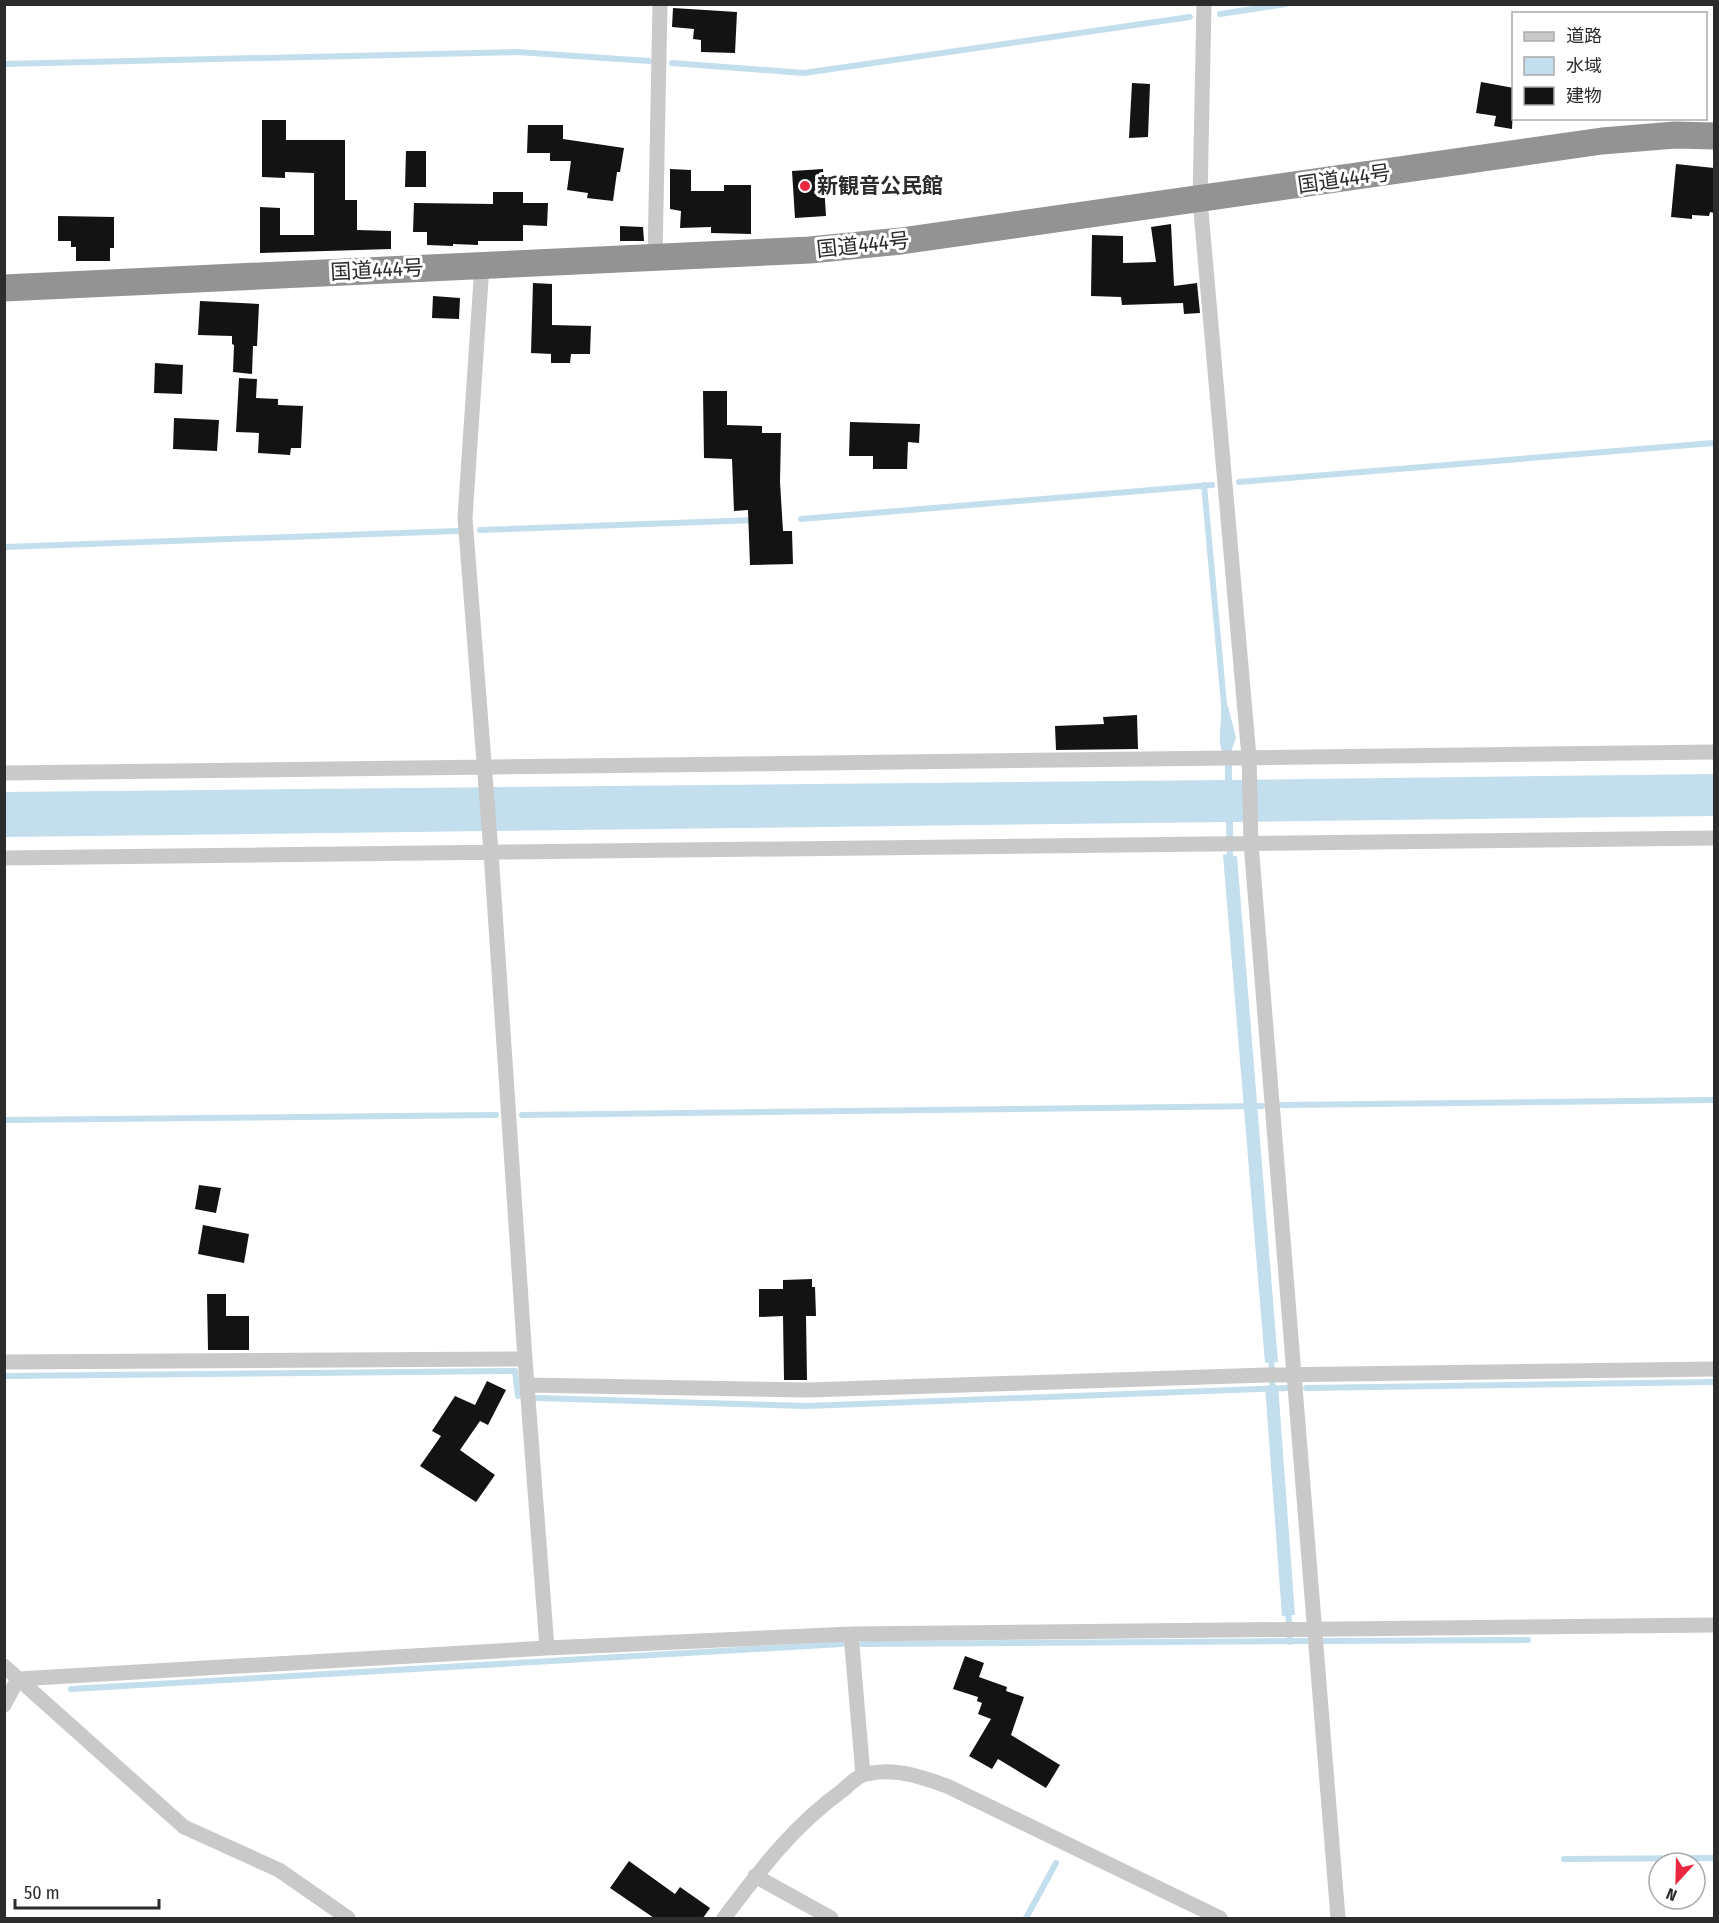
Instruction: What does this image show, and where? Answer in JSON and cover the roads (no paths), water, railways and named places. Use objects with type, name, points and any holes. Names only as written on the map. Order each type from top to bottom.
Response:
[{"type":"highway","name":"国道444号","points":[[4,288],[810,250],[901,241],[1200,200],[1602,141],[1675,135],[1714,136]]},
{"type":"street","points":[[655,258],[660,4]]},
{"type":"street","points":[[1204,4],[1200,200],[1239,760],[1240,840],[1280,1375],[1314,1628],[1338,1918]]},
{"type":"street","points":[[482,264],[465,518],[491,846],[525,1359],[547,1648]]},
{"type":"street","points":[[4,772],[485,774],[1714,753]]},
{"type":"street","points":[[4,858],[491,846],[1714,838]]},
{"type":"street","points":[[4,1362],[525,1359]]},
{"type":"street","points":[[527,1385],[808,1390],[1280,1375],[1714,1370]]},
{"type":"street","points":[[18,1679],[547,1648],[851,1634],[1714,1624]]},
{"type":"street","points":[[851,1634],[863,1775]]},
{"type":"street","points":[[4,1666],[184,1827],[279,1870],[348,1918]]},
{"type":"street","points":[[4,1705],[18,1679]]},
{"type":"street","points":[[724,1918],[770,1856],[819,1807],[863,1775],[880,1772],[908,1773],[947,1786],[1220,1918]]},
{"type":"street","points":[[755,1876],[831,1918]]},
{"type":"water","points":[[1228,706],[1236,738],[1232,749],[1232,780],[1714,774],[1714,816],[1233,822],[1233,856],[1237,856],[1278,1362],[1265,1363],[1223,855],[1227,854],[1226,822],[5,837],[4,792],[1225,780],[1225,751],[1222,751],[1220,736],[1221,708]]},
{"type":"water","points":[[1278,1385],[1295,1615],[1282,1616],[1265,1386]]},
{"type":"waterway","points":[[1220,14],[1286,4]]},
{"type":"waterway","points":[[672,63],[804,73],[1190,17]]},
{"type":"waterway","points":[[4,64],[517,52],[649,61]]},
{"type":"waterway","points":[[1239,482],[1714,443]]},
{"type":"waterway","points":[[1204,485],[1225,715]]},
{"type":"waterway","points":[[801,519],[1212,485]]},
{"type":"waterway","points":[[480,530],[756,520]]},
{"type":"waterway","points":[[4,547],[457,531]]},
{"type":"waterway","points":[[1282,1105],[1714,1100]]},
{"type":"waterway","points":[[522,1115],[1262,1106]]},
{"type":"waterway","points":[[4,1120],[496,1115]]},
{"type":"waterway","points":[[1271,1356],[1273,1394]]},
{"type":"waterway","points":[[4,1376],[515,1371],[518,1396]]},
{"type":"waterway","points":[[1306,1388],[1714,1382]]},
{"type":"waterway","points":[[536,1398],[807,1406],[1287,1388]]},
{"type":"waterway","points":[[1288,1608],[1290,1642]]},
{"type":"waterway","points":[[1325,1641],[1528,1640]]},
{"type":"waterway","points":[[862,1644],[1306,1641]]},
{"type":"waterway","points":[[71,1689],[842,1644]]},
{"type":"waterway","points":[[1564,1859],[1714,1858]]},
{"type":"waterway","points":[[1026,1918],[1056,1863]]},
{"type":"place","name":"新観音公民館","points":[[805,186]]}]
